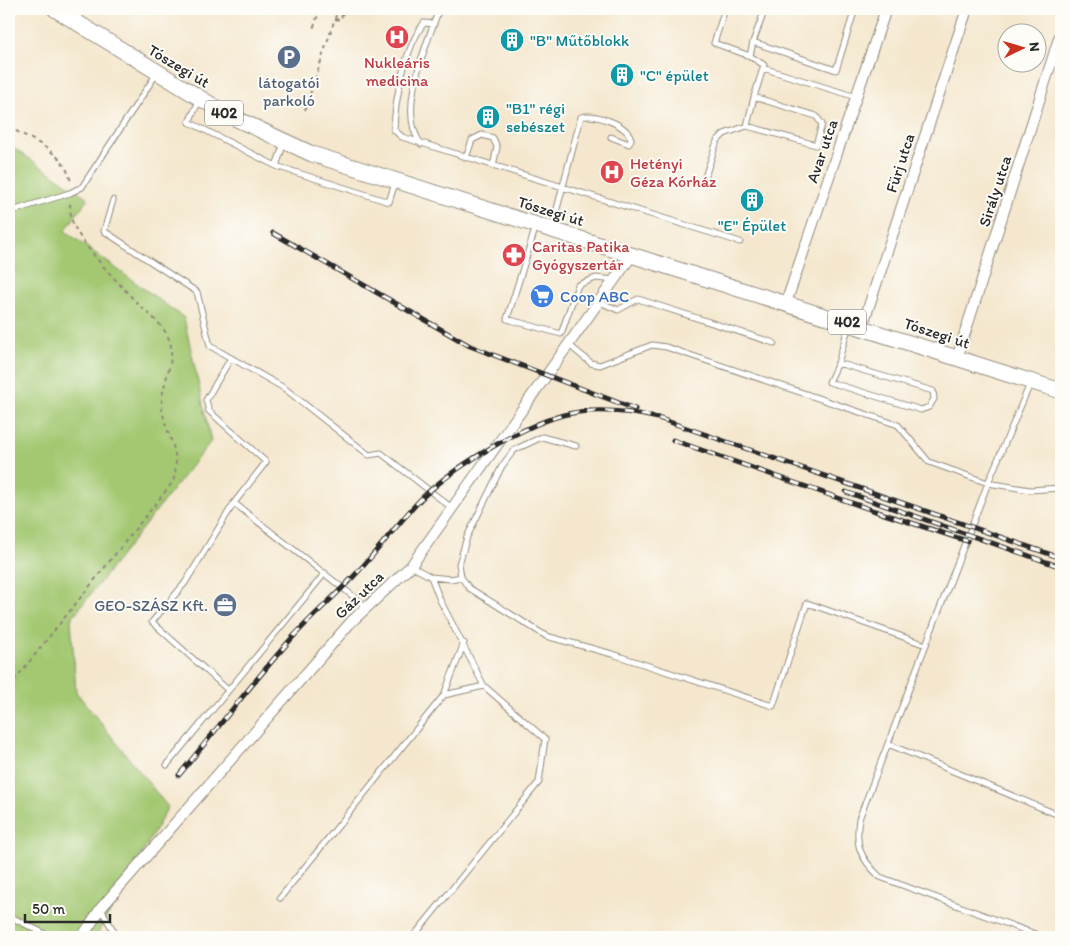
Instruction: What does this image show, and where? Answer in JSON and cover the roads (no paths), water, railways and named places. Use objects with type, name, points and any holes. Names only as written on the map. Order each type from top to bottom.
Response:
[{"type":"main road","name":"Tószegi út","points":[[55,9],[72,13],[157,73],[226,114],[284,143],[1061,391]]},
{"type":"street","name":"Avar utca","points":[[786,303],[886,9]]},
{"type":"street","name":"Fürj utca","points":[[856,325],[967,9]]},
{"type":"street","name":"Sirály utca","points":[[957,358],[1061,32]]},
{"type":"street","name":"Gáz utca","points":[[82,937],[101,908],[350,622],[411,566],[632,255]]},
{"type":"lane","points":[[421,144],[415,136],[411,123],[415,82],[439,9]]},
{"type":"lane","points":[[725,9],[714,43],[750,56],[764,65],[754,97],[748,126]]},
{"type":"lane","points":[[750,56],[764,9]]},
{"type":"lane","points":[[753,42],[836,70],[855,9]]},
{"type":"lane","points":[[434,24],[424,22],[416,34],[402,78],[394,115],[394,130],[402,137],[740,242]]},
{"type":"lane","points":[[763,68],[856,97]]},
{"type":"lane","points":[[9,212],[70,193],[88,181],[157,73]]},
{"type":"lane","points":[[402,78],[415,82]]},
{"type":"lane","points":[[705,178],[717,141],[724,134],[748,126],[816,145],[822,124],[816,116],[754,97]]},
{"type":"lane","points":[[200,99],[189,122],[276,166],[389,202],[396,180]]},
{"type":"lane","points":[[610,137],[629,144],[631,139],[624,128],[588,115],[581,117],[570,154],[564,188],[544,227],[507,319],[561,334],[578,285],[596,278],[615,280]]},
{"type":"lane","points":[[466,158],[472,140],[482,135],[493,138],[497,148],[493,166]]},
{"type":"lane","points":[[276,166],[284,143]]},
{"type":"lane","points":[[113,200],[104,232],[197,292],[210,346],[284,388],[369,455],[381,453],[453,508]]},
{"type":"lane","points":[[600,302],[618,310],[638,299],[774,343]]},
{"type":"lane","points":[[838,363],[933,391],[934,399],[929,407],[920,410],[829,382],[838,363],[856,325]]},
{"type":"lane","points":[[569,345],[591,364],[600,365],[652,345],[666,347],[898,424],[929,462],[988,483],[1030,490],[1061,488]]},
{"type":"lane","points":[[228,690],[152,622],[185,583],[234,503],[266,462],[209,411],[206,400],[230,358]]},
{"type":"lane","points":[[1031,381],[988,483],[859,819],[857,834],[865,862],[880,877],[1043,937]]},
{"type":"lane","points":[[576,446],[542,438],[514,450],[502,466],[466,537],[459,564],[461,577],[469,588],[546,636],[612,654],[773,706],[807,603],[926,645]]},
{"type":"lane","points":[[234,503],[367,607]]},
{"type":"lane","points":[[411,566],[431,577],[461,577]]},
{"type":"lane","points":[[167,765],[325,573]]},
{"type":"lane","points":[[413,937],[540,782],[546,739],[484,686],[464,643],[440,600],[431,577]]},
{"type":"lane","points":[[280,898],[444,695],[464,643]]},
{"type":"lane","points":[[444,695],[484,686]]},
{"type":"lane","points":[[888,744],[1061,816]]},
{"type":"lane","points":[[101,908],[117,937]]},
{"type":"lane","points":[[9,916],[51,937]]},
{"type":"railway","points":[[273,233],[470,346],[635,409]]},
{"type":"railway","points":[[179,775],[292,638],[354,576],[424,496],[456,470],[497,444],[540,423],[561,416],[579,412],[609,411],[658,418],[1061,558]]},
{"type":"railway","points":[[673,440],[875,511],[967,541]]},
{"type":"railway","points":[[846,492],[1061,567]]},
{"type":"place","name":"Nukleáris medicina","points":[[397,37]]},
{"type":"place","name":"\"B\" Műtőblokk","points":[[512,40]]},
{"type":"place","name":"látogatói parkoló","points":[[289,57]]},
{"type":"place","name":"\"C\" épület","points":[[622,75]]},
{"type":"place","name":"\"B1\" régi sebészet","points":[[488,117]]},
{"type":"place","name":"Hetényi Géza Kórház","points":[[612,172]]},
{"type":"place","name":"\"E\" Épület","points":[[752,200]]},
{"type":"place","name":"Caritas Patika Gyógyszertár","points":[[514,255]]},
{"type":"place","name":"Coop ABC","points":[[542,296]]},
{"type":"place","name":"GEO-SZÁSZ Kft.","points":[[225,605]]}]
